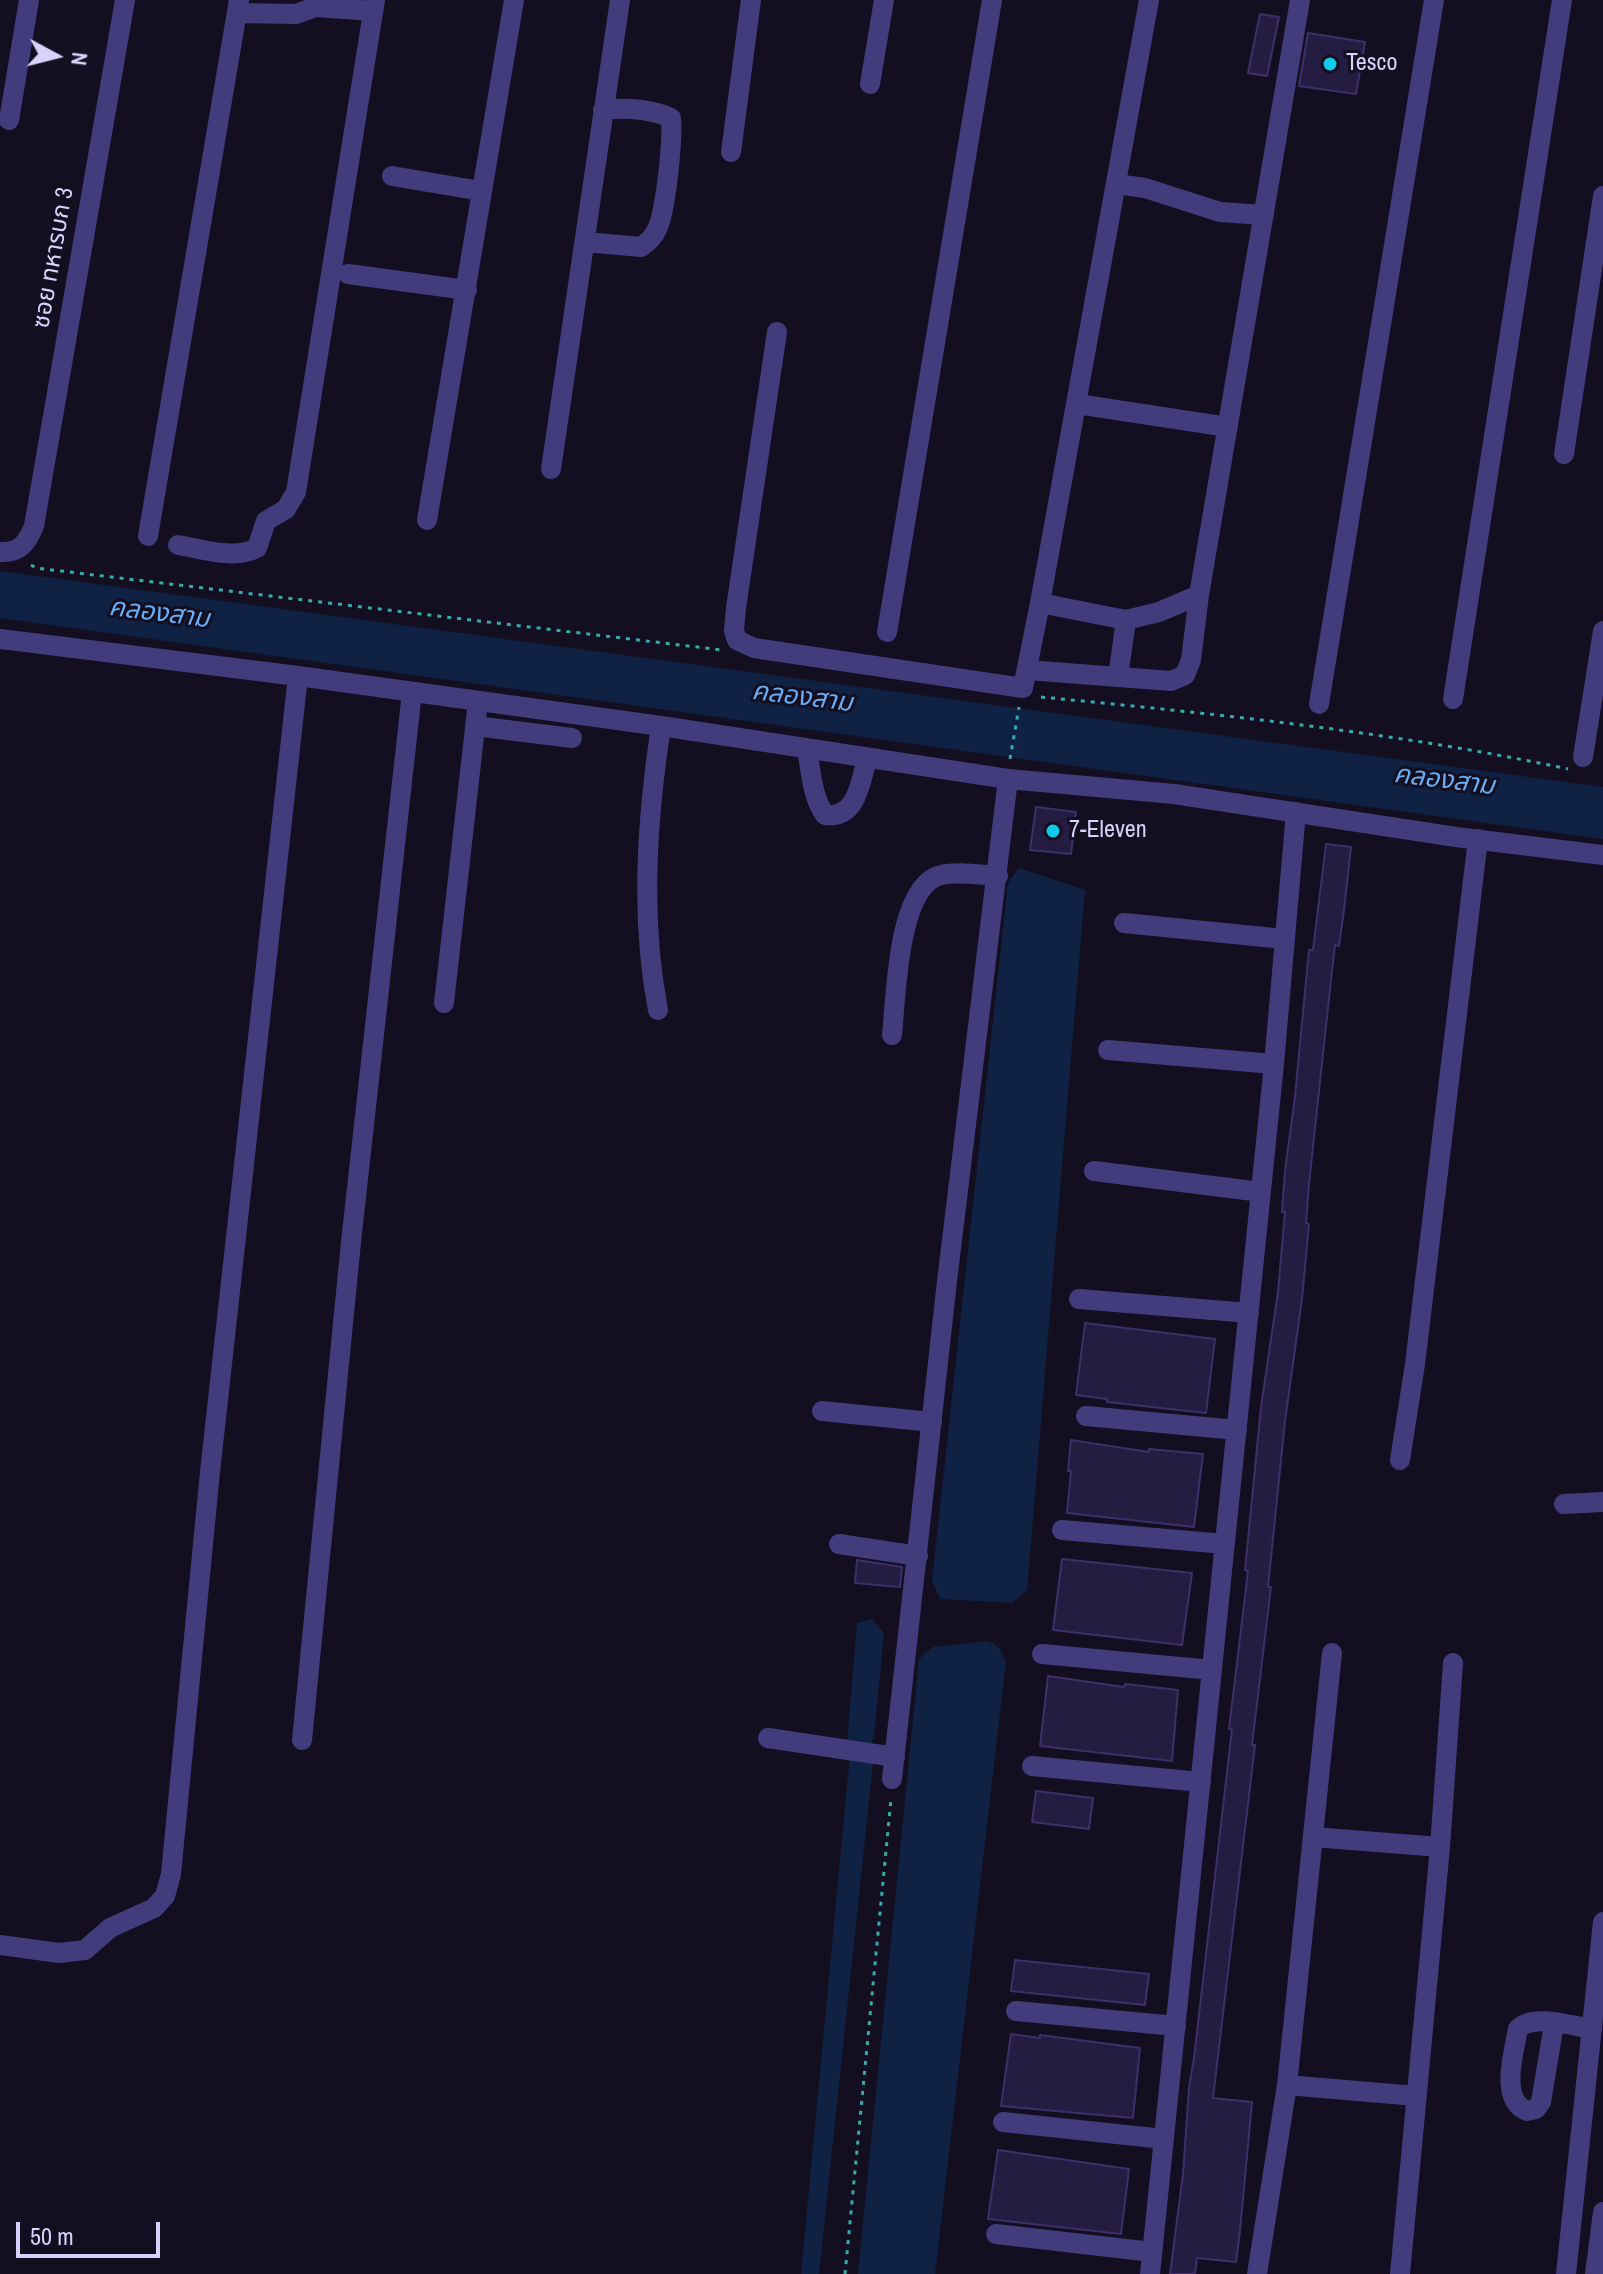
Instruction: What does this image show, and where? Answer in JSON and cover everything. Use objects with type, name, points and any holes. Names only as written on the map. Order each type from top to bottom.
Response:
[{"type":"street","points":[[9,120],[29,0]]},
{"type":"street","name":"ซอย ทหารบก 3","points":[[0,552],[11,552],[26,544],[34,526],[125,0]]},
{"type":"street","points":[[427,520],[514,0]]},
{"type":"street","points":[[551,469],[592,243],[620,0]]},
{"type":"street","points":[[731,152],[751,0]]},
{"type":"street","points":[[870,84],[884,0]]},
{"type":"street","points":[[887,632],[992,0]]},
{"type":"street","points":[[777,332],[736,608],[734,631],[737,640],[754,648],[1023,688],[1149,0]]},
{"type":"street","points":[[1027,670],[1171,681],[1185,675],[1191,660],[1199,595],[1300,0]]},
{"type":"street","points":[[1319,704],[1434,0]]},
{"type":"street","points":[[1453,699],[1562,0]]},
{"type":"street","points":[[148,536],[238,6],[296,14],[315,7],[374,5],[296,492],[286,509],[266,521],[257,548],[249,552],[238,555],[178,545]]},
{"type":"street","points":[[592,243],[641,247],[652,239],[659,226],[673,136],[671,118],[659,112],[609,109]]},
{"type":"street","points":[[392,176],[481,191]]},
{"type":"street","points":[[1116,184],[1145,188],[1220,212],[1264,215]]},
{"type":"street","points":[[1564,454],[1603,196]]},
{"type":"street","points":[[348,274],[467,290]]},
{"type":"street","points":[[1077,404],[1228,427]]},
{"type":"street","points":[[1040,603],[1126,620],[1159,612],[1199,595]]},
{"type":"street","points":[[1118,677],[1126,620]]},
{"type":"street","points":[[1583,757],[1596,719],[1603,631]]},
{"type":"street","points":[[0,639],[661,726],[867,759],[1009,770],[1603,855]]},
{"type":"street","points":[[0,1945],[59,1953],[85,1950],[110,1928],[154,1908],[165,1896],[171,1874],[210,1472],[298,676]]},
{"type":"street","points":[[302,1740],[353,1227],[412,692]]},
{"type":"street","points":[[444,1003],[478,701]]},
{"type":"street","points":[[475,726],[572,738]]},
{"type":"street","points":[[658,1010],[652,978],[648,889],[650,794],[661,726]]},
{"type":"street","points":[[807,749],[819,807],[825,815],[837,817],[848,810],[855,799],[867,759]]},
{"type":"street","points":[[892,1779],[947,1281],[1009,770]]},
{"type":"street","points":[[1150,2274],[1274,1064],[1296,812]]},
{"type":"street","points":[[1400,1460],[1415,1364],[1478,839]]},
{"type":"street","points":[[892,1035],[902,931],[913,901],[926,884],[939,875],[998,876]]},
{"type":"street","points":[[1124,923],[1284,939]]},
{"type":"street","points":[[1108,1050],[1274,1064]]},
{"type":"street","points":[[1094,1171],[1261,1192]]},
{"type":"street","points":[[1079,1299],[1249,1313]]},
{"type":"street","points":[[822,1411],[932,1422]]},
{"type":"street","points":[[1086,1416],[1237,1430]]},
{"type":"street","points":[[1564,1504],[1603,1502]]},
{"type":"street","points":[[1062,1530],[1225,1544]]},
{"type":"street","points":[[839,1544],[918,1556]]},
{"type":"street","points":[[1257,2274],[1287,2085],[1332,1653]]},
{"type":"street","points":[[1042,1654],[1212,1670]]},
{"type":"street","points":[[1400,2274],[1440,1847],[1453,1663]]},
{"type":"street","points":[[768,1738],[895,1757]]},
{"type":"street","points":[[1032,1766],[1201,1782]]},
{"type":"street","points":[[1313,1837],[1440,1847]]},
{"type":"street","points":[[1566,2274],[1592,2029],[1600,1984],[1603,1922]]},
{"type":"street","points":[[1016,2011],[1176,2026]]},
{"type":"street","points":[[1554,2024],[1592,2029]]},
{"type":"street","points":[[1287,2085],[1416,2096]]},
{"type":"street","points":[[1003,2122],[1164,2139]]},
{"type":"street","points":[[1574,2198],[1603,2199]]},
{"type":"street","points":[[1595,2274],[1603,2212]]},
{"type":"street","points":[[996,2234],[1152,2252]]},
{"type":"path","points":[[1009,770],[1019,705]]},
{"type":"path","points":[[845,2274],[892,1779]]},
{"type":"water","name":"คลองสาม","points":[[0,571],[1603,787],[1603,839],[0,618]]},
{"type":"water","points":[[1019,868],[1085,890],[1027,1590],[1012,1603],[940,1599],[932,1581],[1008,883]]},
{"type":"water","points":[[872,1619],[884,1633],[874,1736],[871,1745],[847,1744],[857,1623]]},
{"type":"water","points":[[988,1641],[998,1646],[1006,1661],[935,2274],[858,2274],[919,1659],[933,1647]]},
{"type":"water","points":[[850,1754],[873,1763],[819,2274],[801,2274]]},
{"type":"building","points":[[1260,14],[1279,17],[1267,76],[1248,73]]},
{"type":"building","name":"Tesco","points":[[1308,33],[1365,42],[1356,94],[1299,86]]},
{"type":"building","name":"7-Eleven","points":[[1036,807],[1076,812],[1071,854],[1030,850]]},
{"type":"building","points":[[1326,844],[1351,847],[1339,946],[1335,945],[1330,989],[1309,1184],[1306,1223],[1309,1224],[1302,1299],[1285,1421],[1268,1587],[1271,1587],[1252,1745],[1255,1745],[1213,2098],[1252,2102],[1240,2231],[1236,2262],[1197,2258],[1195,2274],[1170,2274],[1232,1729],[1229,1729],[1248,1571],[1245,1570],[1261,1407],[1278,1292],[1285,1171],[1309,950],[1313,950]]},
{"type":"building","points":[[1085,1323],[1215,1339],[1206,1413],[1107,1402],[1107,1399],[1076,1395]]},
{"type":"building","points":[[1071,1440],[1149,1452],[1149,1449],[1203,1454],[1194,1527],[1067,1513]]},
{"type":"building","points":[[1062,1559],[1192,1573],[1182,1645],[1053,1630]]},
{"type":"building","points":[[857,1560],[902,1567],[900,1587],[855,1583]]},
{"type":"building","points":[[1048,1676],[1124,1687],[1125,1684],[1178,1690],[1172,1761],[1040,1746]]},
{"type":"building","points":[[1036,1791],[1093,1798],[1089,1829],[1032,1822]]},
{"type":"building","points":[[1015,1960],[1149,1974],[1145,2005],[1011,1991]]},
{"type":"building","points":[[1011,2034],[1140,2048],[1133,2118],[1001,2106]]},
{"type":"building","points":[[998,2150],[1129,2169],[1121,2234],[988,2219]]},
{"type":"place","name":"Tesco","points":[[1330,64]]},
{"type":"place","name":"7-Eleven","points":[[1053,831]]}]
